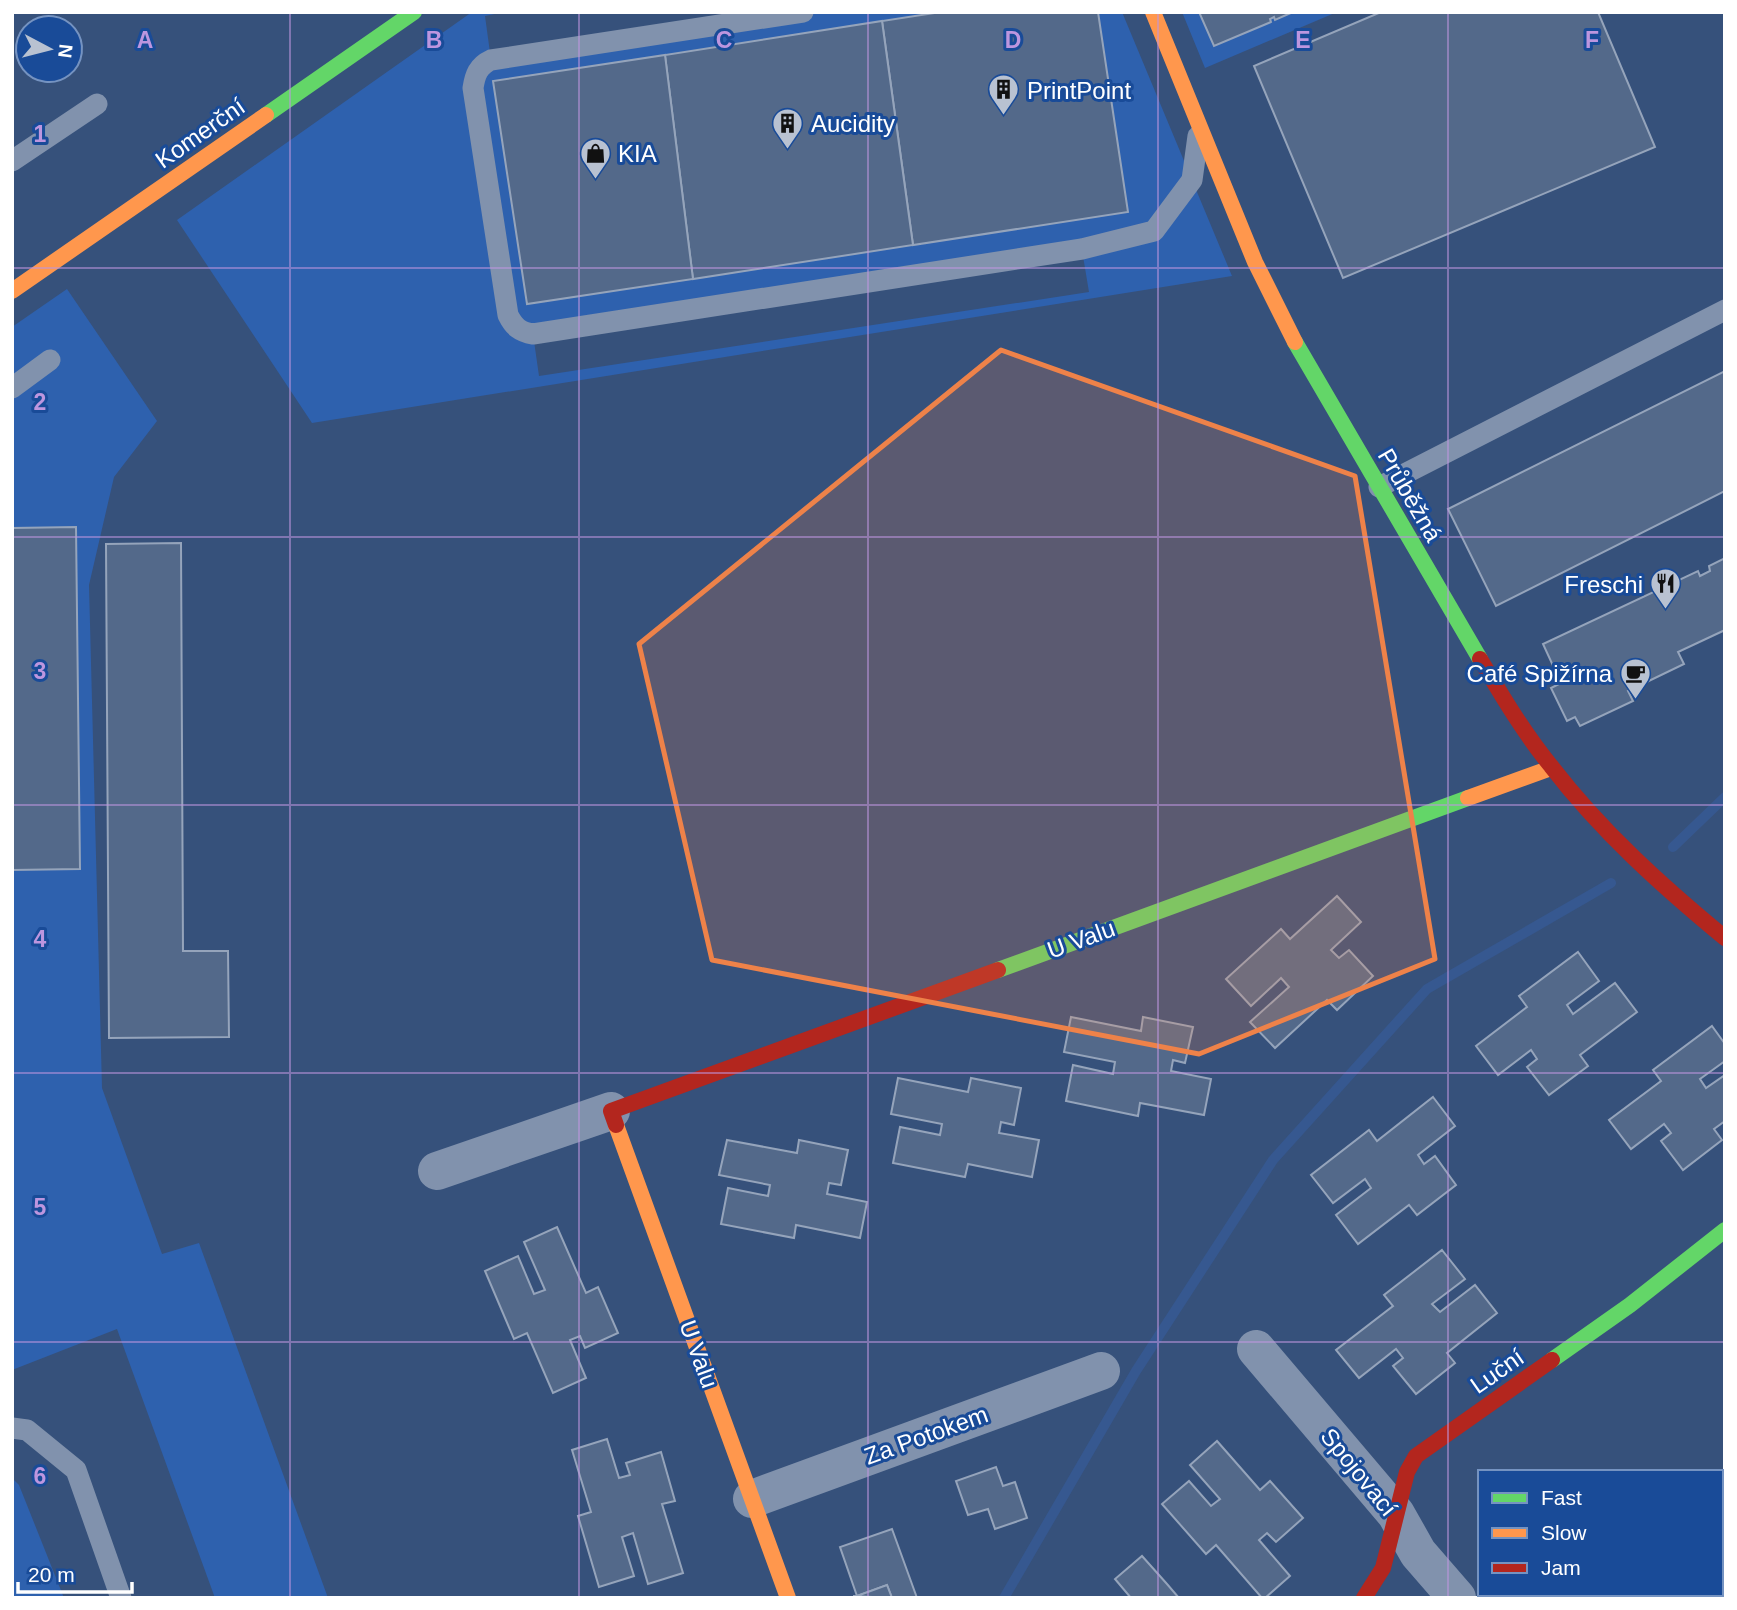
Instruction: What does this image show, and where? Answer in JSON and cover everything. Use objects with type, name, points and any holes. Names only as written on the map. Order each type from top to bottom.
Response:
[{"type":"street","name":"Komerční","points":[[12,291],[414,12]]},
{"type":"street","name":"Průběžná","points":[[1153,12],[1255,262],[1289,331],[1510,710],[1551,768],[1619,843],[1725,938]]},
{"type":"street","name":"U Valu","points":[[437,1171],[611,1111],[1551,768]]},
{"type":"street","name":"U Valu","points":[[611,1111],[788,1598]]},
{"type":"street","name":"Luční","points":[[1364,1598],[1383,1568],[1407,1472],[1416,1457],[1630,1305],[1725,1230]]},
{"type":"street","name":"Spojovací","points":[[1256,1349],[1396,1514],[1418,1553],[1457,1598]]},
{"type":"street","name":"Za Potokem","points":[[752,1499],[1101,1371]]},
{"type":"lane","points":[[803,12],[491,60],[482,64],[475,77],[473,89],[508,315],[513,324],[523,332],[533,334],[1082,250],[1154,231],[1192,180],[1199,126]]},
{"type":"lane","points":[[12,161],[97,104]]},
{"type":"lane","points":[[1379,487],[1725,310]]},
{"type":"lane","points":[[12,388],[50,360]]},
{"type":"lane","points":[[12,1428],[27,1430],[76,1471],[121,1598]]},
{"type":"highlighted area","points":[[1001,350],[1355,476],[1435,959],[1199,1054],[712,960],[639,644]]},
{"type":"shaded area","points":[[472,12],[504,12],[485,16],[491,60],[802,12],[941,12],[494,81],[528,304],[1128,212],[1098,12],[1122,12],[1232,276],[312,423],[177,220]],"holes":[[[1082,250],[1089,292],[539,376],[533,334]]]},
{"type":"shaded area","points":[[1182,12],[1270,19],[1274,17],[1275,20],[1293,12],[1337,12],[1205,68]]},
{"type":"shaded area","points":[[67,289],[157,421],[114,477],[89,585],[102,1088],[162,1254],[199,1243],[328,1598],[215,1598],[117,1329],[12,1370],[12,327]]},
{"type":"shaded area","points":[[12,1478],[19,1485],[64,1598],[12,1598]]},
{"type":"building","name":"PrintPoint","points":[[941,12],[1098,12],[1128,212],[913,245],[882,21]]},
{"type":"building","points":[[1199,12],[1293,12],[1275,20],[1274,17],[1270,19],[1271,22],[1214,46]]},
{"type":"building","points":[[1381,12],[1598,12],[1655,147],[1343,278],[1254,66]]},
{"type":"building","name":"Aucidity","points":[[882,21],[913,245],[693,279],[665,55]]},
{"type":"building","name":"KIA","points":[[665,55],[693,279],[527,304],[493,81]]},
{"type":"building","points":[[1725,371],[1725,491],[1496,606],[1448,509]]},
{"type":"building","points":[[76,527],[80,869],[12,870],[12,528]]},
{"type":"building","points":[[181,543],[183,951],[228,951],[229,1037],[109,1038],[106,544]]},
{"type":"building","points":[[1725,558],[1725,630],[1678,652],[1684,664],[1628,691],[1633,701],[1580,726],[1575,717],[1567,721],[1551,688],[1561,683],[1543,644],[1698,571],[1700,576],[1710,571],[1709,566]]},
{"type":"building","points":[[1337,896],[1361,922],[1331,950],[1339,958],[1349,950],[1373,976],[1337,1010],[1327,1000],[1275,1048],[1250,1022],[1289,987],[1281,978],[1251,1006],[1226,979],[1281,929],[1290,939]]},
{"type":"building","points":[[1578,952],[1599,981],[1567,1005],[1573,1014],[1615,983],[1637,1012],[1580,1055],[1588,1066],[1549,1095],[1527,1067],[1537,1059],[1531,1050],[1498,1075],[1476,1046],[1527,1007],[1519,996]]},
{"type":"building","points":[[1071,1017],[1141,1031],[1143,1017],[1193,1027],[1185,1063],[1173,1060],[1171,1071],[1211,1079],[1204,1115],[1140,1103],[1138,1116],[1066,1101],[1073,1065],[1113,1074],[1115,1062],[1064,1052]]},
{"type":"building","points":[[1712,1026],[1725,1044],[1725,1061],[1700,1079],[1706,1088],[1725,1075],[1725,1121],[1714,1129],[1722,1140],[1683,1170],[1661,1141],[1671,1133],[1664,1124],[1631,1149],[1609,1120],[1661,1081],[1653,1070]]},
{"type":"building","points":[[898,1078],[968,1092],[971,1078],[1021,1088],[1014,1125],[1001,1122],[999,1133],[1039,1140],[1032,1177],[968,1164],[965,1177],[893,1163],[900,1127],[940,1135],[942,1124],[891,1114]]},
{"type":"building","points":[[1433,1097],[1455,1126],[1418,1155],[1424,1164],[1435,1156],[1456,1185],[1417,1215],[1409,1205],[1358,1244],[1336,1215],[1371,1188],[1365,1179],[1333,1203],[1311,1175],[1369,1130],[1377,1141]]},
{"type":"building","points":[[727,1140],[797,1153],[799,1140],[848,1150],[841,1185],[829,1183],[827,1194],[867,1202],[860,1238],[796,1225],[794,1238],[721,1224],[728,1188],[768,1196],[770,1185],[719,1175]]},
{"type":"building","points":[[557,1227],[586,1293],[598,1287],[618,1333],[585,1348],[580,1336],[570,1340],[586,1378],[553,1393],[527,1333],[514,1339],[485,1271],[518,1256],[534,1294],[545,1290],[524,1242]]},
{"type":"building","points":[[1442,1250],[1465,1279],[1432,1304],[1440,1312],[1475,1285],[1497,1313],[1447,1353],[1455,1363],[1416,1394],[1393,1366],[1403,1358],[1396,1349],[1359,1378],[1336,1350],[1393,1306],[1384,1295]]},
{"type":"building","points":[[607,1439],[619,1478],[630,1475],[626,1463],[661,1452],[675,1501],[662,1504],[683,1573],[648,1584],[633,1533],[622,1537],[634,1576],[599,1587],[578,1516],[591,1512],[572,1450]]},
{"type":"building","points":[[1217,1441],[1260,1490],[1270,1481],[1303,1518],[1276,1542],[1267,1533],[1259,1540],[1290,1576],[1265,1598],[1262,1598],[1216,1545],[1206,1554],[1162,1504],[1189,1481],[1211,1506],[1220,1499],[1190,1465]]},
{"type":"building","points":[[996,1467],[1003,1486],[1015,1482],[1027,1518],[995,1529],[988,1509],[968,1515],[956,1481]]},
{"type":"building","points":[[892,1529],[917,1598],[892,1598],[887,1585],[857,1596],[840,1547]]},
{"type":"building","points":[[1142,1556],[1179,1598],[1131,1598],[1115,1579]]},
{"type":"building","points":[[887,1585],[892,1598],[853,1596],[857,1596]]},
{"type":"waterway","points":[[1673,847],[1725,797]]},
{"type":"waterway","points":[[1004,1598],[1136,1371],[1273,1160],[1427,989],[1611,883]]},
{"type":"traffic: fast","points":[[266,115],[414,12]]},
{"type":"traffic: fast","points":[[1295,342],[1480,659]]},
{"type":"traffic: fast","points":[[998,970],[1468,798]]},
{"type":"traffic: fast","points":[[1552,1360],[1630,1305],[1725,1230]]},
{"type":"traffic: slow","points":[[1153,12],[1255,262],[1295,342]]},
{"type":"traffic: slow","points":[[12,291],[266,115]]},
{"type":"traffic: slow","points":[[1468,798],[1551,768]]},
{"type":"traffic: slow","points":[[616,1125],[788,1598]]},
{"type":"traffic: jam","points":[[1480,659],[1532,741],[1590,813],[1655,878],[1725,938]]},
{"type":"traffic: jam","points":[[616,1125],[611,1111],[998,970]]},
{"type":"traffic: jam","points":[[1364,1598],[1383,1568],[1407,1472],[1416,1456],[1552,1360]]},
{"type":"place","name":"PrintPoint","points":[[1004,117]]},
{"type":"place","name":"Aucidity","points":[[788,150]]},
{"type":"place","name":"KIA","points":[[595,180]]},
{"type":"place","name":"Freschi","points":[[1666,611]]},
{"type":"place","name":"Café Spižírna","points":[[1635,700]]}]
